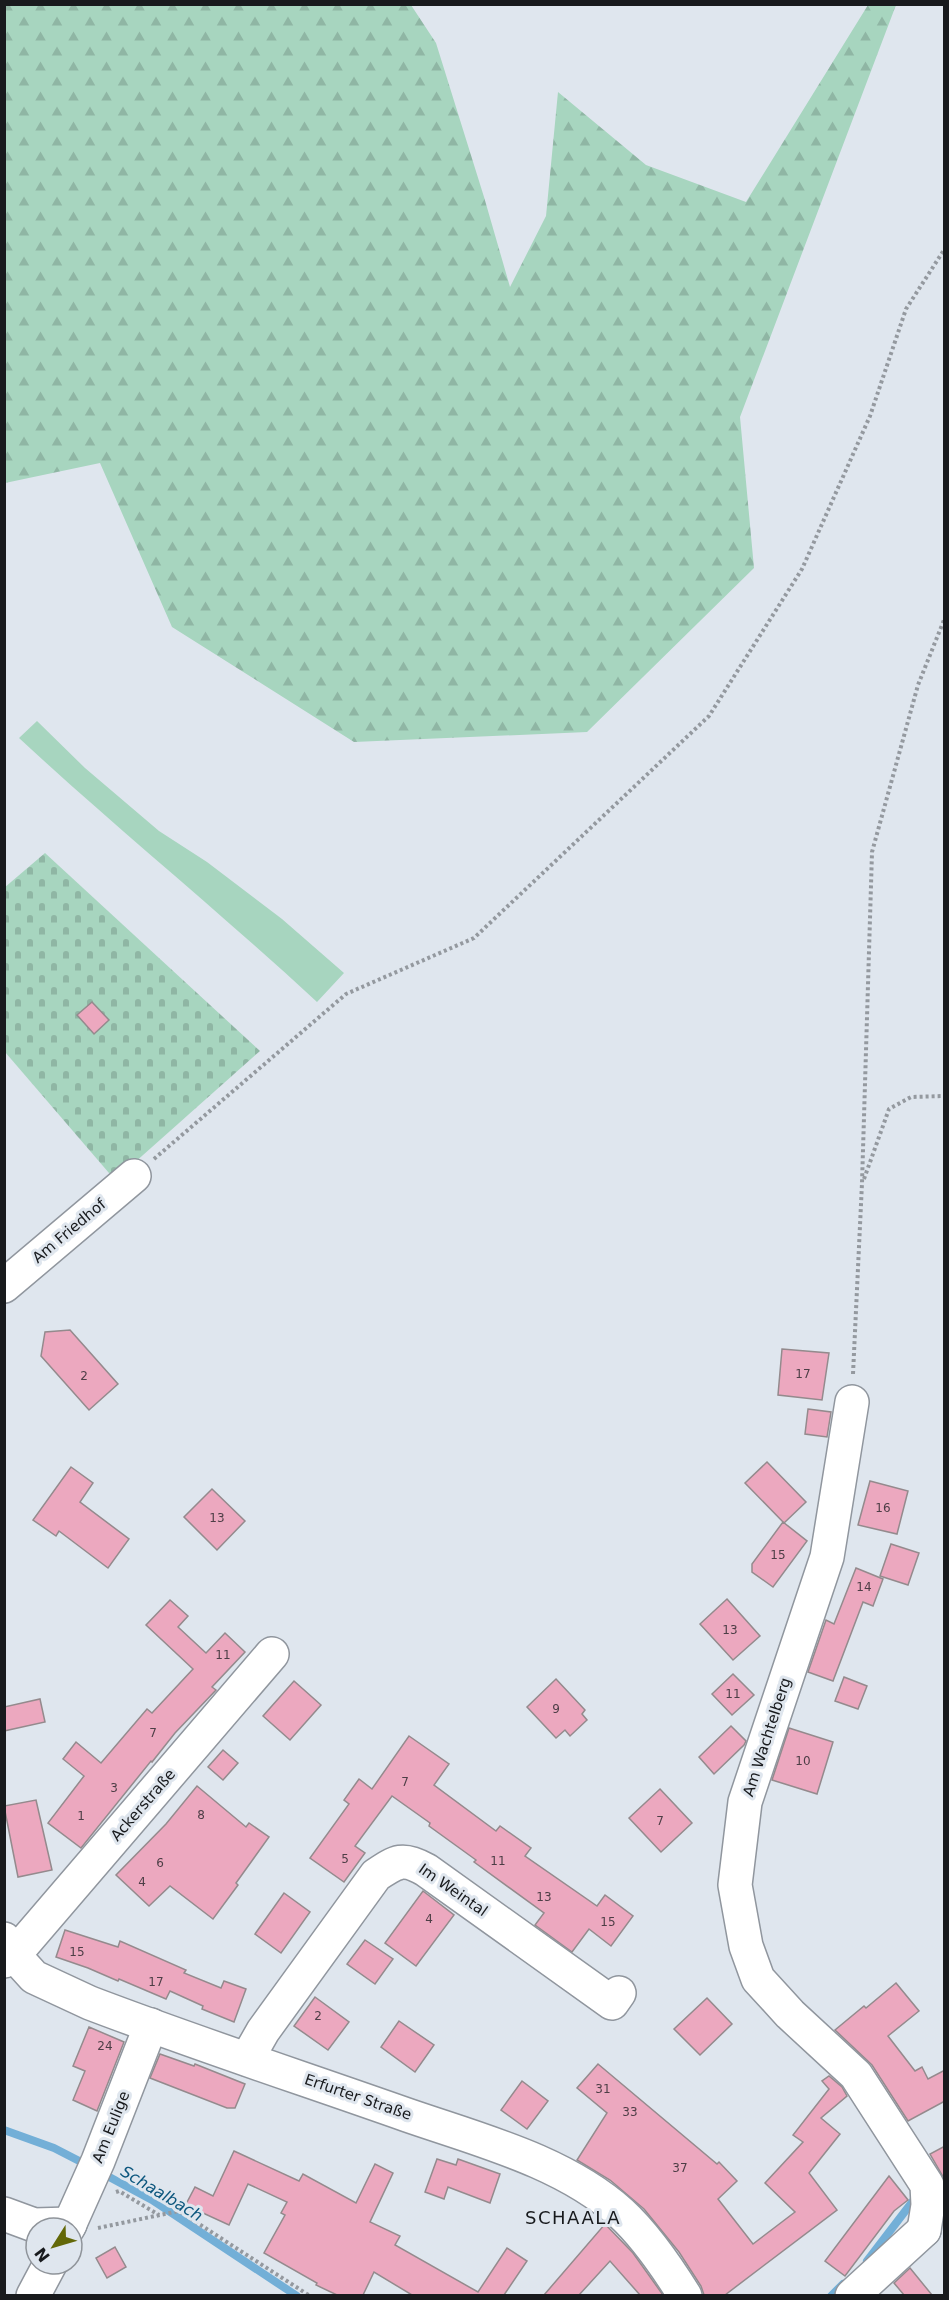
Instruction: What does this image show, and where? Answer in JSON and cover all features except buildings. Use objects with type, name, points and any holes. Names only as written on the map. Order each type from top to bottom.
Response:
[{"type":"street","name":"Am Friedhof","points":[[4,1287],[134,1176]]},
{"type":"street","name":"Am Wachtelberg","points":[[852,1402],[827,1557],[745,1802],[735,1885],[746,1946],[758,1979],[790,2014],[856,2075],[927,2185],[928,2205],[938,2233]]},
{"type":"street","name":"Ackerstraße","points":[[8,1952],[272,1654]]},
{"type":"street","name":"Im Weintal","points":[[247,2059],[263,2031],[376,1875],[392,1864],[402,1861],[412,1862],[426,1870],[612,2003],[619,1993]]},
{"type":"street","name":"Erfurter Straße","points":[[8,1952],[34,1977],[90,2003],[539,2163],[580,2184],[621,2213],[651,2248],[685,2295]]},
{"type":"street","name":"Am Eulige","points":[[81,2199],[151,2025]]},
{"type":"street","points":[[4,2214],[34,2225],[81,2199]]},
{"type":"street","points":[[852,2295],[938,2233]]},
{"type":"street","points":[[33,2295],[43,2276]]},
{"type":"path","points":[[134,1176],[346,994],[474,938],[709,716],[802,569],[870,416],[906,309],[945,250]]},
{"type":"path","points":[[852,1402],[862,1183],[872,852],[918,685],[945,620]]},
{"type":"path","points":[[862,1183],[889,1109],[911,1097],[945,1096]]},
{"type":"path","points":[[161,2215],[119,2191],[81,2199],[102,2229],[179,2211],[310,2295]]},
{"type":"green space","points":[[4,5],[411,5],[436,43],[510,287],[546,216],[558,92],[646,165],[746,202],[868,5],[896,5],[740,417],[754,568],[587,732],[354,742],[172,627],[100,463],[5,483]]},
{"type":"green space","points":[[37,721],[85,768],[159,831],[207,862],[282,919],[344,973],[317,1002],[19,738]]},
{"type":"green space","points":[[45,853],[260,1051],[115,1180],[5,1052],[4,888]]},
{"type":"waterway","name":"Schaalbach","points":[[4,2130],[54,2148],[87,2165]]},
{"type":"waterway","name":"Schaalbach","points":[[100,2172],[152,2200],[297,2296]]},
{"type":"waterway","points":[[867,2261],[916,2197]]},
{"type":"waterway","points":[[831,2296],[843,2284]]},
{"type":"district","name":"SCHAALA","points":[[573,2218]]}]
